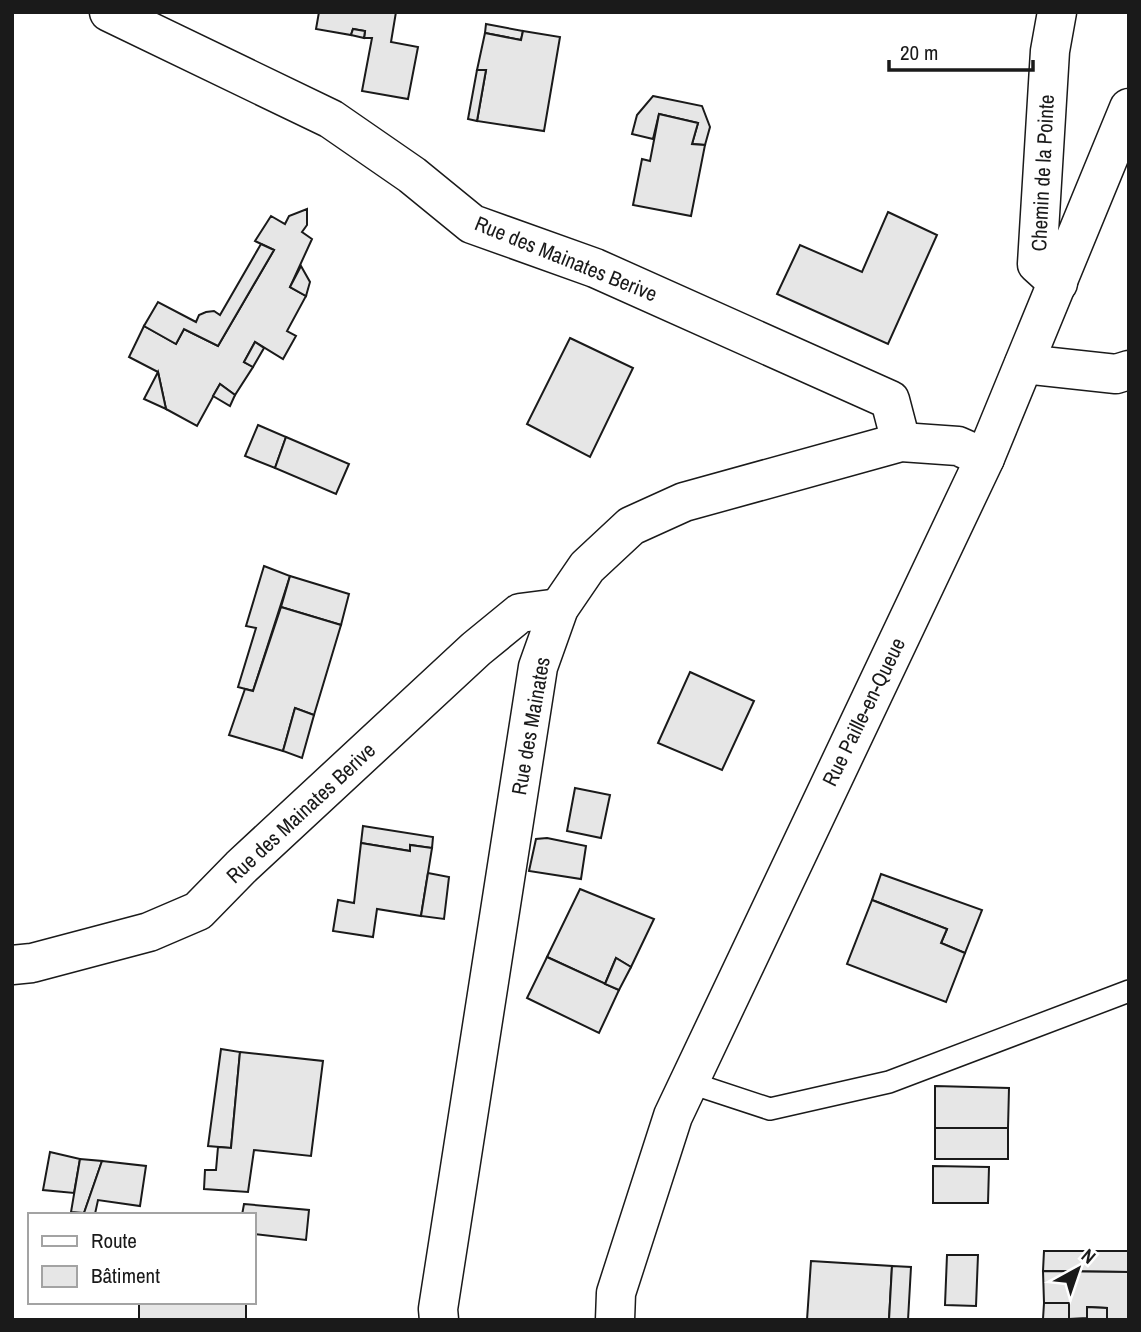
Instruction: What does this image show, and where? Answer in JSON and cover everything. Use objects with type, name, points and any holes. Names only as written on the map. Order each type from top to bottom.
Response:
[{"type":"street","name":"Rue des Mainates Berive","points":[[110,12],[331,119],[412,175],[472,224],[595,268],[890,400],[901,442]]},
{"type":"street","name":"Chemin de la Pointe","points":[[1057,12],[1050,51],[1037,264],[1058,283]]},
{"type":"street","name":"Rue Paille-en-Queue","points":[[615,1320],[616,1293],[673,1116],[985,458],[1129,108]]},
{"type":"street","points":[[1024,364],[1116,374],[1129,370]]},
{"type":"street","name":"Rue des Mainates","points":[[439,1320],[438,1309],[538,667],[559,608],[587,567],[631,526],[684,502],[901,442],[958,446],[985,458]]},
{"type":"street","name":"Rue des Mainates Berive","points":[[12,965],[32,964],[149,932],[198,911],[251,858],[476,649],[520,613],[559,608]]},
{"type":"lane","points":[[688,1082],[770,1109],[889,1082],[1129,991]]},
{"type":"building","points":[[319,12],[396,12],[391,42],[418,47],[408,99],[362,91],[372,38],[364,38],[365,31],[353,29],[351,35],[316,29]]},
{"type":"building","points":[[486,24],[523,31],[521,40],[485,33]]},
{"type":"building","points":[[353,29],[365,31],[364,38],[351,35]]},
{"type":"building","points":[[523,31],[560,37],[544,131],[477,121],[486,70],[477,70],[485,33],[521,40]]},
{"type":"building","points":[[477,70],[486,70],[477,121],[468,119]]},
{"type":"building","points":[[653,96],[702,106],[710,127],[705,145],[692,144],[698,123],[659,114],[653,139],[632,134],[637,115]]},
{"type":"building","points":[[659,114],[698,123],[692,144],[705,145],[691,216],[633,205],[642,159],[650,161]]},
{"type":"building","points":[[307,209],[307,225],[302,232],[312,239],[290,287],[306,296],[287,331],[296,336],[283,359],[255,342],[244,362],[253,367],[235,395],[220,384],[197,426],[166,409],[158,372],[129,357],[144,326],[176,344],[184,329],[218,346],[274,250],[255,241],[271,216],[285,224],[289,216]]},
{"type":"building","points":[[888,212],[937,235],[888,344],[777,294],[800,245],[862,272]]},
{"type":"building","points":[[261,244],[274,250],[218,346],[184,329],[176,344],[144,326],[158,302],[196,322],[199,315],[206,312],[214,311],[220,315]]},
{"type":"building","points":[[301,266],[310,282],[306,296],[290,287]]},
{"type":"building","points":[[570,338],[633,368],[590,457],[527,424]]},
{"type":"building","points":[[255,342],[264,348],[253,367],[244,362]]},
{"type":"building","points":[[158,372],[166,409],[144,399]]},
{"type":"building","points":[[220,384],[235,395],[230,406],[213,396]]},
{"type":"building","points":[[258,425],[286,437],[275,468],[245,456]]},
{"type":"building","points":[[286,437],[349,464],[336,494],[275,468]]},
{"type":"building","points":[[264,566],[290,576],[253,691],[238,687],[256,628],[246,626]]},
{"type":"building","points":[[290,576],[349,594],[341,625],[281,607]]},
{"type":"building","points":[[281,607],[341,625],[314,715],[295,708],[283,751],[229,735],[245,689],[253,691]]},
{"type":"building","points":[[690,672],[754,701],[722,770],[658,743]]},
{"type":"building","points":[[295,708],[314,715],[302,758],[283,751]]},
{"type":"building","points":[[575,788],[610,795],[601,838],[567,831]]},
{"type":"building","points":[[363,826],[433,837],[432,848],[410,845],[410,851],[361,843]]},
{"type":"building","points":[[547,838],[586,846],[581,879],[529,871],[536,839]]},
{"type":"building","points":[[361,843],[410,851],[410,845],[432,848],[421,916],[377,909],[373,937],[333,931],[338,900],[354,903]]},
{"type":"building","points":[[428,873],[449,877],[444,919],[421,916]]},
{"type":"building","points":[[881,874],[982,910],[965,953],[941,943],[947,929],[872,900]]},
{"type":"building","points":[[580,889],[654,919],[631,967],[616,958],[605,984],[547,957]]},
{"type":"building","points":[[872,900],[947,929],[941,943],[965,953],[946,1002],[847,964]]},
{"type":"building","points":[[547,957],[619,990],[599,1033],[527,998]]},
{"type":"building","points":[[616,958],[631,967],[619,990],[605,984]]},
{"type":"building","points":[[221,1049],[240,1052],[231,1148],[208,1146]]},
{"type":"building","points":[[240,1052],[323,1061],[311,1156],[254,1150],[248,1192],[204,1189],[205,1170],[216,1170],[218,1147],[231,1148]]},
{"type":"building","points":[[935,1086],[1009,1088],[1008,1128],[935,1128]]},
{"type":"building","points":[[935,1128],[1008,1128],[1008,1159],[935,1159]]},
{"type":"building","points":[[50,1152],[80,1159],[74,1193],[43,1190]]},
{"type":"building","points":[[80,1159],[102,1161],[84,1213],[71,1212]]},
{"type":"building","points":[[102,1161],[146,1166],[140,1206],[98,1200],[95,1213],[84,1213]]},
{"type":"building","points":[[933,1166],[989,1167],[988,1203],[933,1203]]},
{"type":"building","points":[[244,1204],[309,1210],[306,1240],[256,1234],[256,1213],[242,1213]]},
{"type":"building","points":[[1044,1251],[1129,1251],[1129,1272],[1043,1271]]},
{"type":"building","points":[[947,1255],[978,1255],[976,1306],[945,1305]]},
{"type":"building","points":[[811,1261],[892,1266],[889,1320],[807,1320]]},
{"type":"building","points":[[892,1266],[911,1267],[908,1320],[889,1320]]},
{"type":"building","points":[[1043,1271],[1129,1272],[1129,1320],[1107,1320],[1107,1308],[1087,1307],[1087,1318],[1069,1319],[1069,1303],[1044,1303]]},
{"type":"building","points":[[1044,1303],[1069,1303],[1069,1319],[1043,1319]]},
{"type":"building","points":[[139,1304],[246,1304],[246,1320],[139,1320]]},
{"type":"building","points":[[1087,1307],[1107,1308],[1107,1320],[1087,1320]]}]
